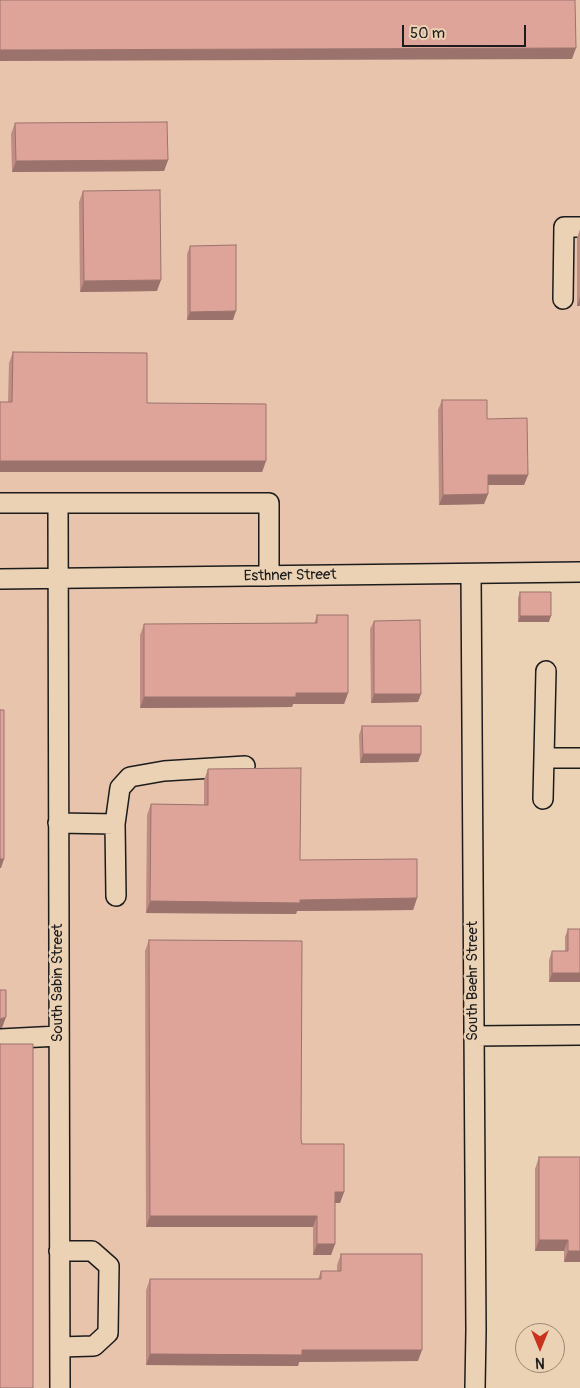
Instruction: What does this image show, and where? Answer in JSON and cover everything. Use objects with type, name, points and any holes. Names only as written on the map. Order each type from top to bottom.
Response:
[{"type":"street","points":[[563,299],[564,227],[580,227]]},
{"type":"street","points":[[0,503],[269,503],[269,576]]},
{"type":"street","name":"South Sabin Street","points":[[58,503],[60,1388]]},
{"type":"street","name":"Esthner Street","points":[[0,579],[580,572]]},
{"type":"street","name":"South Baehr Street","points":[[471,574],[475,1388]]},
{"type":"street","points":[[543,799],[546,671]]},
{"type":"street","points":[[544,758],[580,758]]},
{"type":"street","points":[[116,896],[115,824],[120,788],[130,777],[164,771],[246,766]]},
{"type":"street","points":[[58,822],[115,824]]},
{"type":"street","points":[[474,1036],[580,1035]]},
{"type":"street","points":[[0,1039],[58,1036]]},
{"type":"street","points":[[59,1251],[92,1251],[109,1266],[108,1333],[94,1346],[60,1347]]},
{"type":"shaded area","points":[[0,0],[580,0],[580,561],[0,576]]},
{"type":"shaded area","points":[[471,574],[472,1388],[0,1388],[0,579]]},
{"type":"building","points":[[0,0],[575,0],[576,48],[0,50]]},
{"type":"building","points":[[167,122],[168,160],[16,161],[15,123]]},
{"type":"building","points":[[160,190],[161,280],[84,281],[83,191]]},
{"type":"building","points":[[236,245],[236,311],[190,312],[190,246]]},
{"type":"building","points":[[13,352],[147,353],[147,403],[266,404],[266,461],[0,461],[0,402],[12,402]]},
{"type":"building","points":[[442,400],[487,400],[487,419],[527,418],[528,475],[488,475],[488,494],[443,495]]},
{"type":"building","points":[[520,592],[551,592],[551,616],[520,616]]},
{"type":"building","points":[[317,615],[348,615],[348,693],[296,693],[296,697],[144,697],[144,624],[317,623]]},
{"type":"building","points":[[420,620],[421,694],[374,694],[374,621]]},
{"type":"building","points":[[0,710],[4,710],[4,859],[0,859]]},
{"type":"building","points":[[362,726],[421,726],[421,754],[363,754]]},
{"type":"building","points":[[301,768],[300,860],[417,859],[417,898],[300,900],[300,903],[150,901],[151,804],[208,805],[208,769]]},
{"type":"building","points":[[568,929],[580,929],[580,973],[552,973],[552,951],[568,951]]},
{"type":"building","points":[[149,940],[302,941],[301,1139],[302,1144],[344,1144],[344,1192],[335,1192],[335,1244],[317,1244],[317,1216],[150,1216]]},
{"type":"building","points":[[0,990],[6,990],[6,1017],[0,1019]]},
{"type":"building","points":[[0,1044],[33,1044],[33,1388],[0,1388]]},
{"type":"building","points":[[539,1157],[580,1157],[580,1251],[568,1251],[568,1240],[539,1240]]},
{"type":"building","points":[[341,1254],[422,1254],[422,1350],[302,1350],[302,1355],[150,1354],[150,1279],[321,1279],[321,1271],[341,1271]]}]
